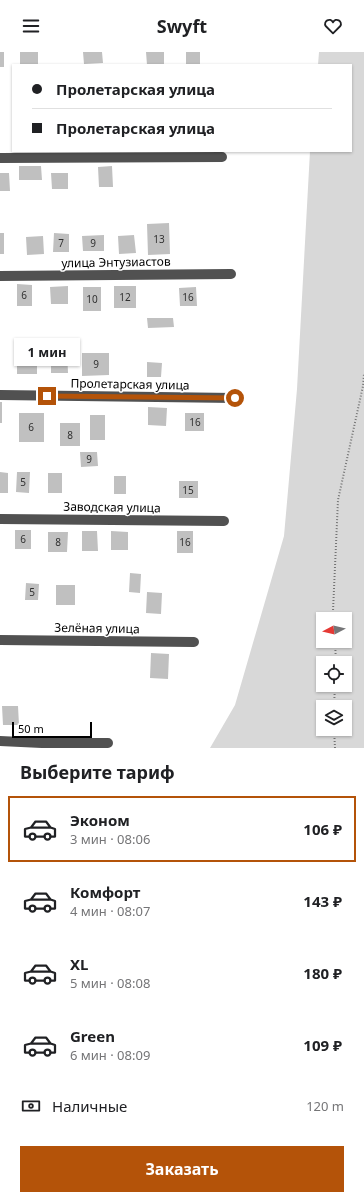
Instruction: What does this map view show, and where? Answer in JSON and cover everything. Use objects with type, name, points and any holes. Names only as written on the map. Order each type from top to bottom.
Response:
[{"type":"street","points":[[0,158],[222,157]]},
{"type":"street","name":"улица Энтузиастов","points":[[0,276],[231,274]]},
{"type":"street","name":"Пролетарская улица","points":[[0,395],[235,398]]},
{"type":"street","name":"Заводская улица","points":[[0,519],[224,521]]},
{"type":"street","name":"Зелёная улица","points":[[0,640],[194,642]]},
{"type":"street","points":[[0,741],[42,743],[108,743]]},
{"type":"path","points":[[332,612],[338,500],[363,386],[364,374]]},
{"type":"path","points":[[334,736],[335,748]]},
{"type":"shaded area","points":[[319,52],[364,52],[364,748],[210,748],[235,705],[284,536],[297,389],[310,152],[352,152],[352,64],[318,64]]},
{"type":"building","points":[[0,52],[4,52],[4,67],[0,67]]},
{"type":"building","points":[[20,52],[38,52],[38,64],[20,64]]},
{"type":"building","points":[[83,52],[102,52],[103,63],[84,64]]},
{"type":"building","points":[[146,52],[164,52],[164,64],[147,64]]},
{"type":"building","points":[[186,52],[200,52],[200,64],[186,64]]},
{"type":"building","points":[[19,166],[41,166],[42,180],[19,180]]},
{"type":"building","points":[[112,166],[113,187],[99,187],[98,167]]},
{"type":"building","points":[[0,173],[9,173],[10,191],[0,191]]},
{"type":"building","points":[[51,173],[68,173],[68,189],[52,189]]},
{"type":"building","points":[[169,223],[170,254],[148,255],[147,224]]},
{"type":"building","points":[[0,233],[4,233],[4,254],[0,254]]},
{"type":"building","points":[[54,233],[69,234],[69,252],[53,252]]},
{"type":"building","points":[[104,235],[104,251],[83,251],[82,236]]},
{"type":"building","points":[[134,235],[136,253],[119,254],[118,236]]},
{"type":"building","points":[[43,236],[44,254],[27,255],[26,237]]},
{"type":"building","points":[[17,284],[32,285],[32,306],[17,306]]},
{"type":"building","points":[[68,286],[68,304],[51,304],[50,287]]},
{"type":"building","points":[[114,286],[136,286],[136,308],[114,308]]},
{"type":"building","points":[[83,287],[101,287],[101,311],[83,311]]},
{"type":"building","points":[[196,287],[197,306],[180,306],[179,288]]},
{"type":"building","points":[[147,318],[173,318],[174,327],[148,328]]},
{"type":"building","points":[[67,349],[68,373],[51,373],[51,350]]},
{"type":"building","points":[[82,353],[109,353],[109,375],[82,376]]},
{"type":"building","points":[[17,355],[37,355],[37,374],[17,374]]},
{"type":"building","points":[[147,362],[162,363],[161,377],[147,377]]},
{"type":"building","points":[[0,402],[2,402],[2,423],[0,423]]},
{"type":"building","points":[[148,407],[167,408],[166,426],[148,425]]},
{"type":"building","points":[[19,413],[44,413],[44,442],[19,442]]},
{"type":"building","points":[[185,413],[204,413],[204,431],[185,431]]},
{"type":"building","points":[[90,415],[105,415],[105,440],[90,440]]},
{"type":"building","points":[[60,423],[80,423],[80,446],[60,446]]},
{"type":"building","points":[[80,452],[97,452],[98,466],[81,467]]},
{"type":"building","points":[[0,472],[8,473],[8,493],[0,493]]},
{"type":"building","points":[[17,472],[30,472],[29,493],[16,492]]},
{"type":"building","points":[[48,473],[62,473],[62,493],[48,493]]},
{"type":"building","points":[[114,476],[126,476],[126,494],[114,494]]},
{"type":"building","points":[[179,481],[198,481],[198,498],[179,498]]},
{"type":"building","points":[[15,530],[31,530],[31,549],[15,549]]},
{"type":"building","points":[[82,531],[97,531],[98,551],[82,551]]},
{"type":"building","points":[[111,531],[128,532],[128,550],[111,550]]},
{"type":"building","points":[[177,531],[193,531],[193,553],[177,553]]},
{"type":"building","points":[[48,532],[68,532],[67,552],[48,552]]},
{"type":"building","points":[[130,573],[141,574],[140,593],[129,592]]},
{"type":"building","points":[[26,583],[39,584],[38,600],[25,600]]},
{"type":"building","points":[[56,585],[75,585],[75,605],[56,605]]},
{"type":"building","points":[[147,592],[162,593],[161,614],[146,613]]},
{"type":"building","points":[[151,653],[169,654],[168,679],[150,678]]},
{"type":"building","points":[[2,706],[18,706],[19,725],[3,725]]},
{"type":"route","points":[[47,396],[235,398]]}]
